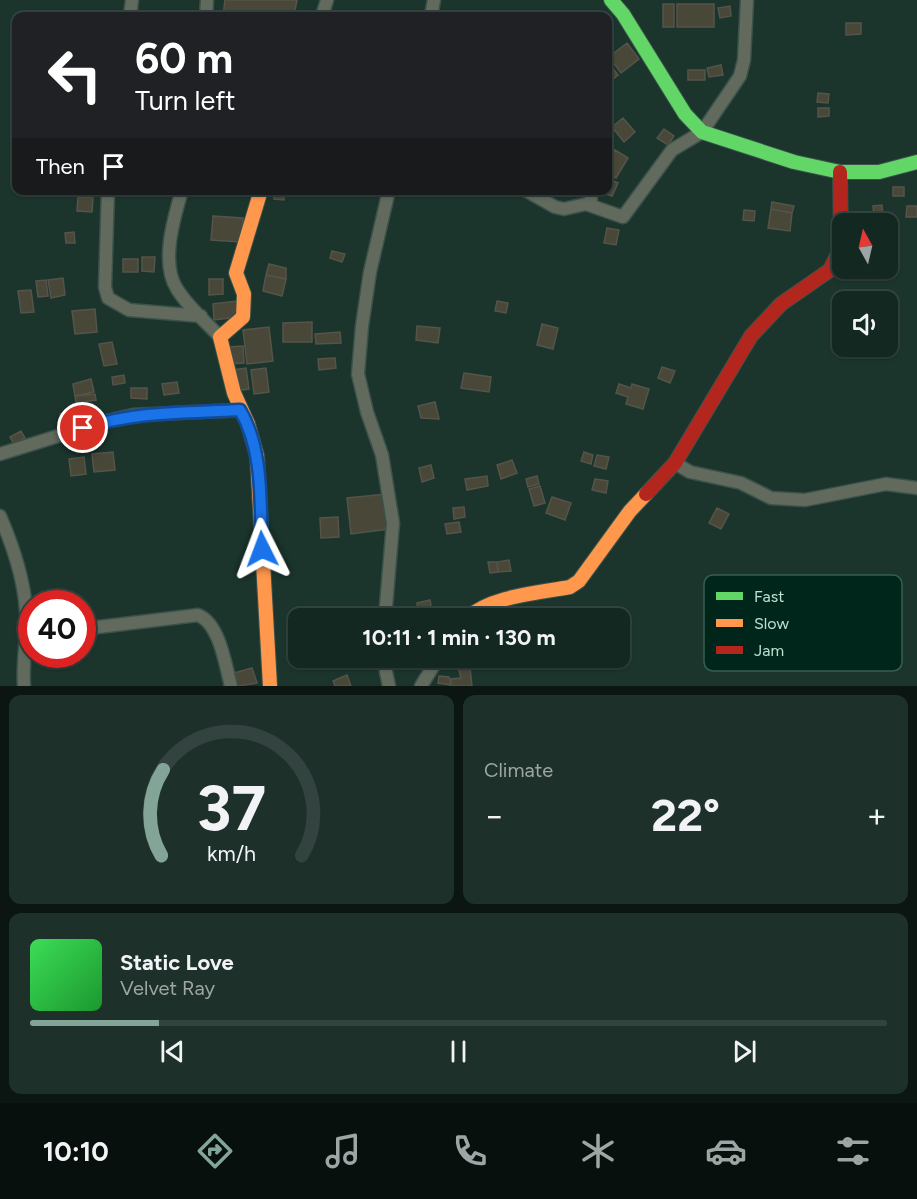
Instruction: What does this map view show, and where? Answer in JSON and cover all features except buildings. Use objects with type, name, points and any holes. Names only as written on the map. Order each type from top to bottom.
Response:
[{"type":"street","points":[[611,0],[623,14],[685,114],[702,132],[794,162],[840,172],[879,172],[917,162]]},
{"type":"street","points":[[534,195],[555,207],[591,205],[623,217],[672,150],[702,132],[740,76],[744,60],[747,0]]},
{"type":"street","points":[[480,608],[497,602],[570,587],[579,581],[630,511],[675,463],[751,336],[781,303],[830,270],[838,254],[841,239],[840,172]]},
{"type":"street","points":[[108,195],[105,287],[108,298],[129,310],[201,316]]},
{"type":"street","points":[[181,195],[170,235],[170,270],[175,287],[220,337],[234,393],[248,424],[257,456],[270,686]]},
{"type":"street","points":[[220,337],[243,317],[244,285],[236,273],[259,195]]},
{"type":"street","points":[[386,608],[393,523],[382,455],[367,412],[358,374],[370,272],[388,195]]},
{"type":"street","points":[[591,195],[591,205]]},
{"type":"street","points":[[0,453],[103,422],[148,413],[240,410]]},
{"type":"street","points":[[675,463],[690,472],[741,483],[771,498],[805,500],[886,484],[917,488]]},
{"type":"street","points":[[0,516],[23,590]]},
{"type":"street","points":[[96,627],[198,615],[206,618],[215,631],[231,686]]},
{"type":"street","points":[[23,668],[24,686]]},
{"type":"street","points":[[386,668],[389,686]]},
{"type":"street","points":[[420,686],[432,668]]},
{"type":"traffic: fast","points":[[611,0],[623,14],[685,114],[702,132],[794,162],[840,172],[879,172],[917,162]]},
{"type":"traffic: slow","points":[[259,195],[236,273],[244,294],[243,317],[220,337],[234,393],[248,424],[257,456],[270,686]]},
{"type":"traffic: slow","points":[[483,608],[502,600],[570,587],[579,581],[630,511],[646,494]]},
{"type":"traffic: jam","points":[[646,494],[675,463],[751,336],[781,304],[830,270],[838,254],[841,239],[840,172]]},
{"type":"route","points":[[83,428],[148,413],[240,410],[248,424],[257,456],[262,549]]}]
